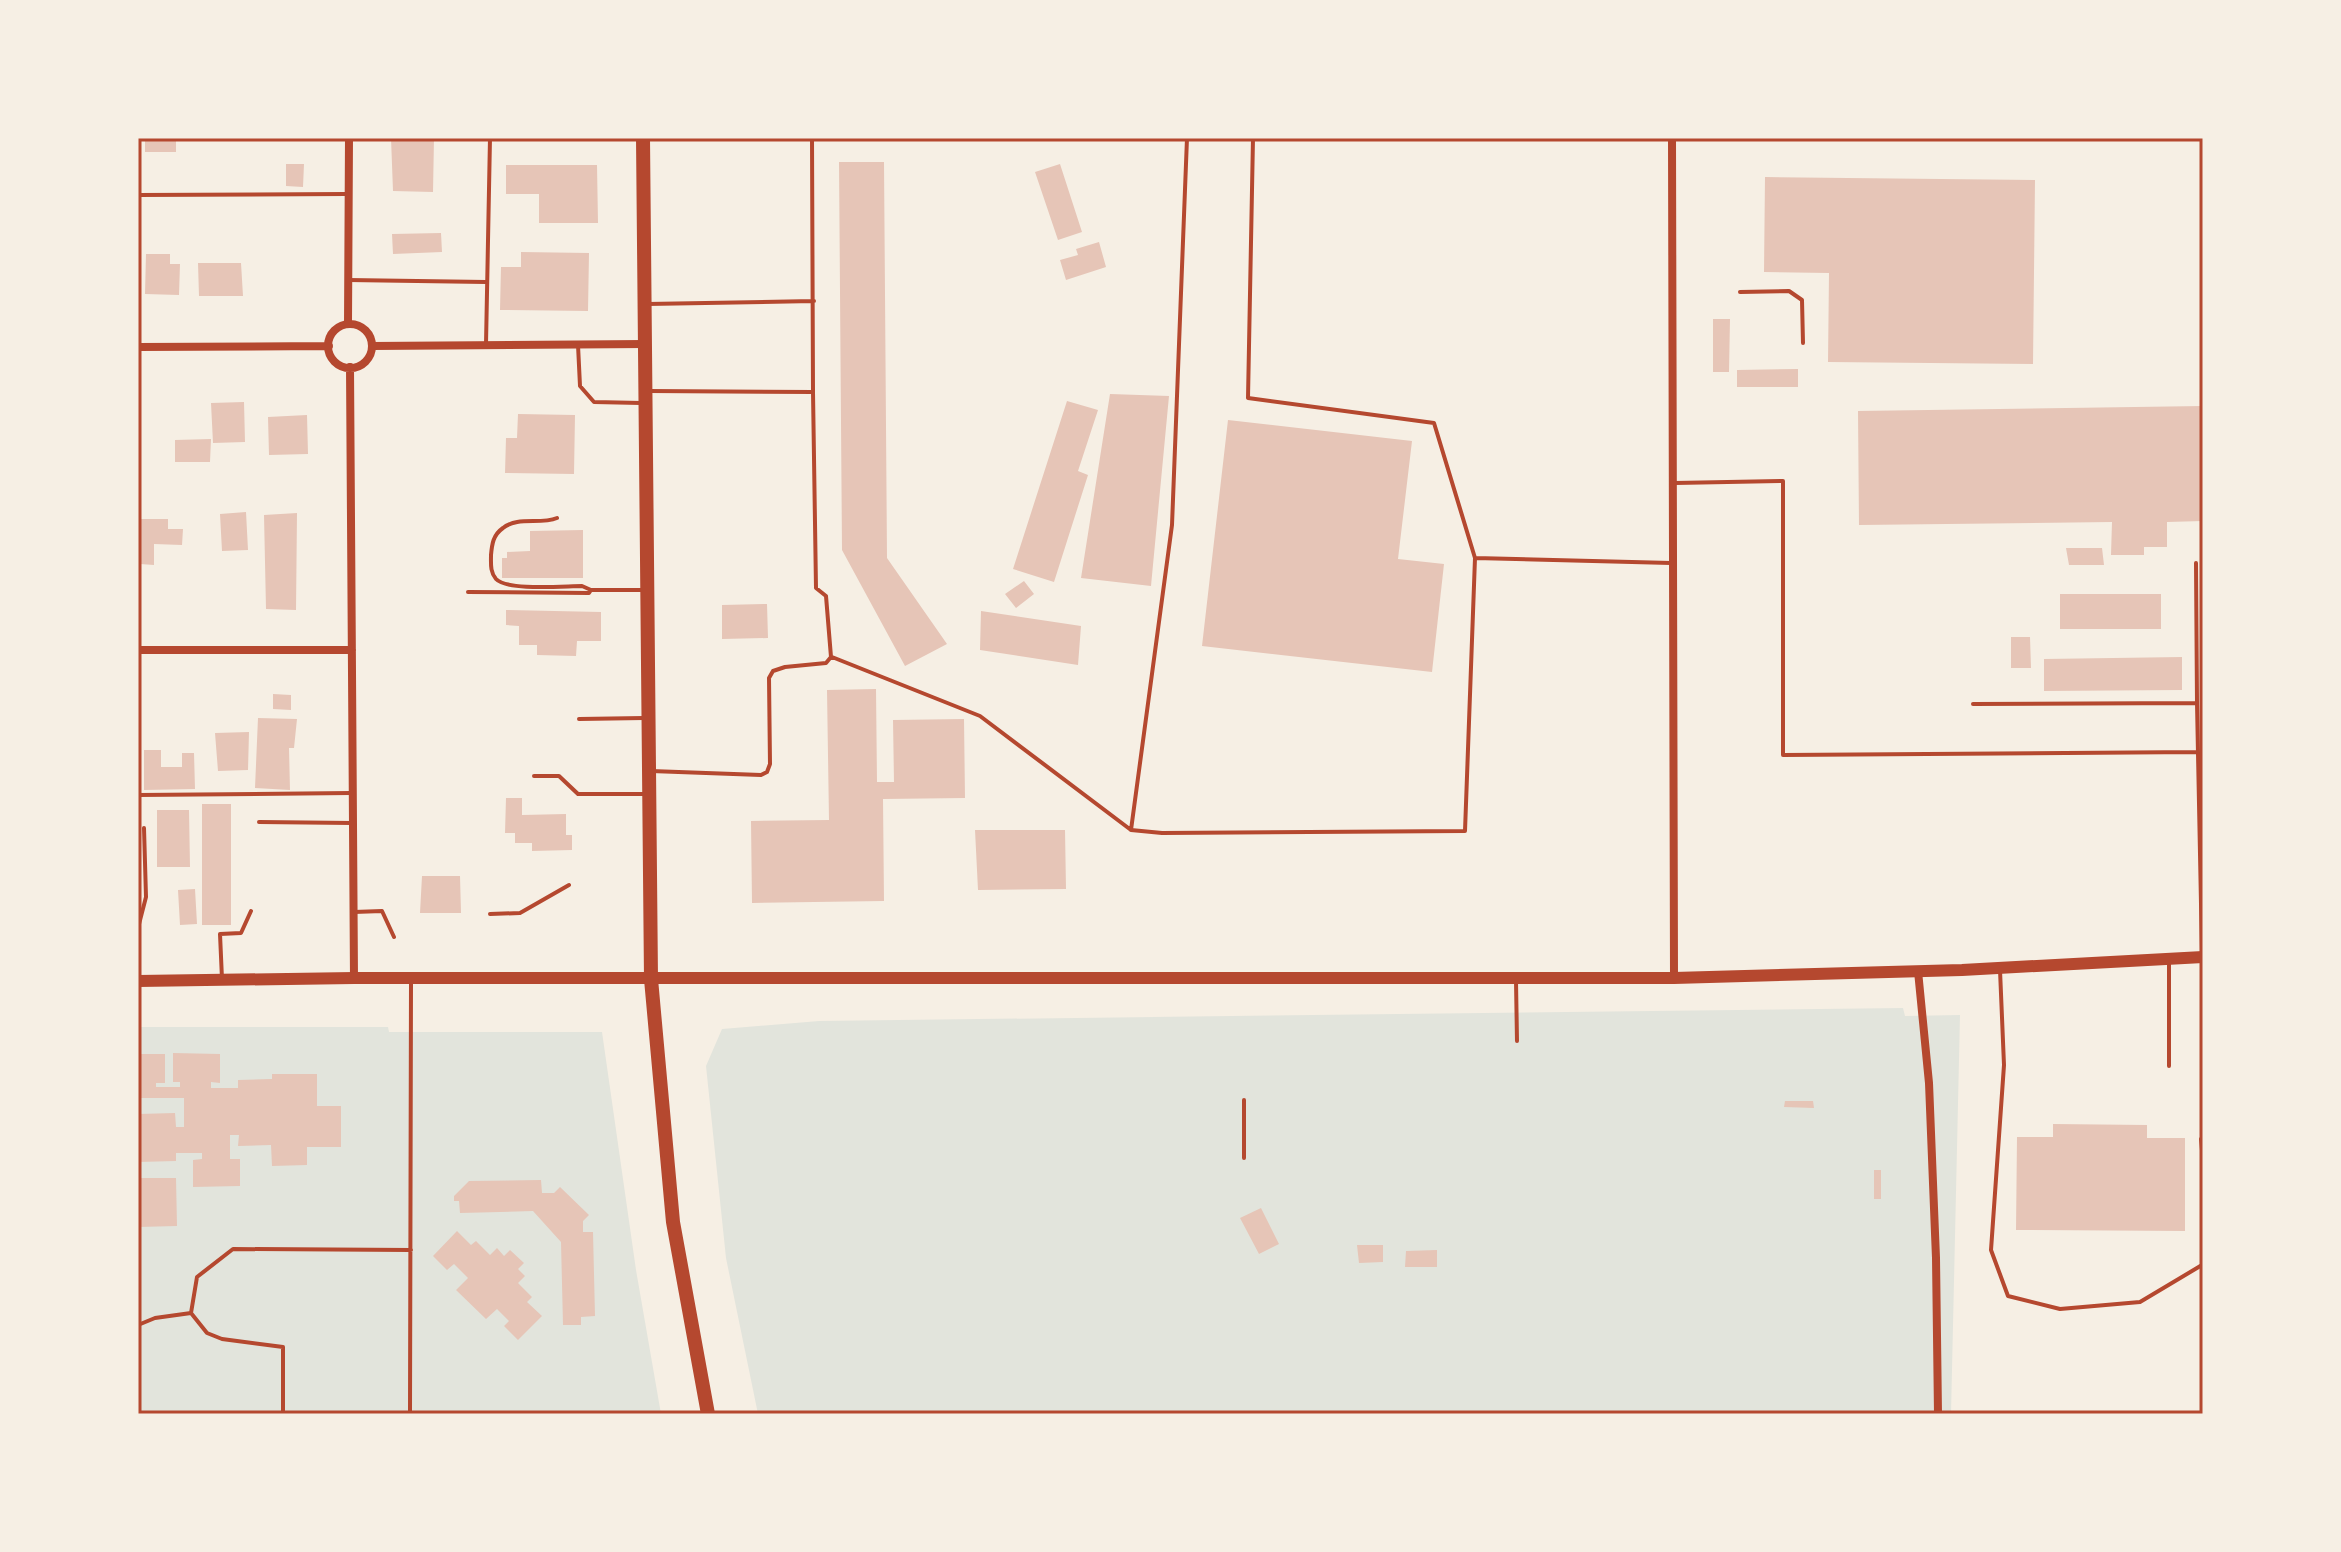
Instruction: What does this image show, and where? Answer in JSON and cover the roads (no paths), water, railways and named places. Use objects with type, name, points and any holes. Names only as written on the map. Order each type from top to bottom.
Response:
[{"type":"main road","points":[[643,138],[651,979],[673,1222],[708,1414]]},
{"type":"main road","points":[[138,981],[354,978],[1674,978],[2000,968],[2202,957]]},
{"type":"street","points":[[348,324],[349,138]]},
{"type":"street","points":[[1672,138],[1674,978]]},
{"type":"street","points":[[348,324],[365,330],[372,346],[366,361],[350,367],[338,363],[329,346],[332,334],[348,324]]},
{"type":"street","points":[[372,346],[645,344]]},
{"type":"street","points":[[138,347],[329,346]]},
{"type":"street","points":[[350,367],[354,978]]},
{"type":"street","points":[[138,650],[352,650]]},
{"type":"street","points":[[1918,971],[1929,1083],[1938,1414]]},
{"type":"lane","points":[[486,345],[490,138]]},
{"type":"lane","points":[[649,771],[761,775],[767,772],[770,764],[769,678],[773,671],[785,667],[819,665],[831,657],[826,596],[816,588],[812,138]]},
{"type":"lane","points":[[1131,830],[1172,525],[1187,138]]},
{"type":"lane","points":[[831,657],[980,716],[1131,830],[1162,833],[1465,831],[1475,558],[1434,423],[1248,398],[1253,138]]},
{"type":"lane","points":[[138,195],[349,194]]},
{"type":"lane","points":[[348,280],[486,282]]},
{"type":"lane","points":[[1740,292],[1789,291],[1802,300],[1803,343]]},
{"type":"lane","points":[[644,304],[814,301]]},
{"type":"lane","points":[[578,345],[580,386],[594,402],[645,397],[813,392]]},
{"type":"lane","points":[[1673,483],[1783,481],[1783,755],[2198,752]]},
{"type":"lane","points":[[557,518],[549,522],[513,522],[494,537],[491,570],[497,581],[509,586],[648,590]]},
{"type":"lane","points":[[1475,558],[1673,563]]},
{"type":"lane","points":[[2196,563],[2202,957]]},
{"type":"lane","points":[[468,592],[589,593],[591,590]]},
{"type":"lane","points":[[1973,704],[2197,703]]},
{"type":"lane","points":[[579,719],[649,718]]},
{"type":"lane","points":[[534,776],[559,776],[578,794],[649,794]]},
{"type":"lane","points":[[138,795],[353,793]]},
{"type":"lane","points":[[259,822],[353,823]]},
{"type":"lane","points":[[138,928],[146,897],[144,828]]},
{"type":"lane","points":[[490,914],[520,913],[569,885]]},
{"type":"lane","points":[[222,980],[220,934],[241,933],[251,911]]},
{"type":"lane","points":[[354,912],[382,911],[394,937]]},
{"type":"lane","points":[[2169,958],[2169,1066]]},
{"type":"lane","points":[[2000,968],[2004,1065],[1991,1250],[2008,1296],[2060,1309],[2140,1302],[2202,1265],[2203,1251]]},
{"type":"lane","points":[[1516,978],[1517,1041]]},
{"type":"lane","points":[[410,1414],[411,979]]},
{"type":"lane","points":[[1244,1100],[1244,1158]]},
{"type":"lane","points":[[2201,1139],[2203,1162]]},
{"type":"lane","points":[[283,1414],[283,1347],[222,1339],[207,1333],[191,1313],[197,1277],[233,1249],[411,1250]]},
{"type":"lane","points":[[138,1325],[155,1318],[191,1313]]}]
